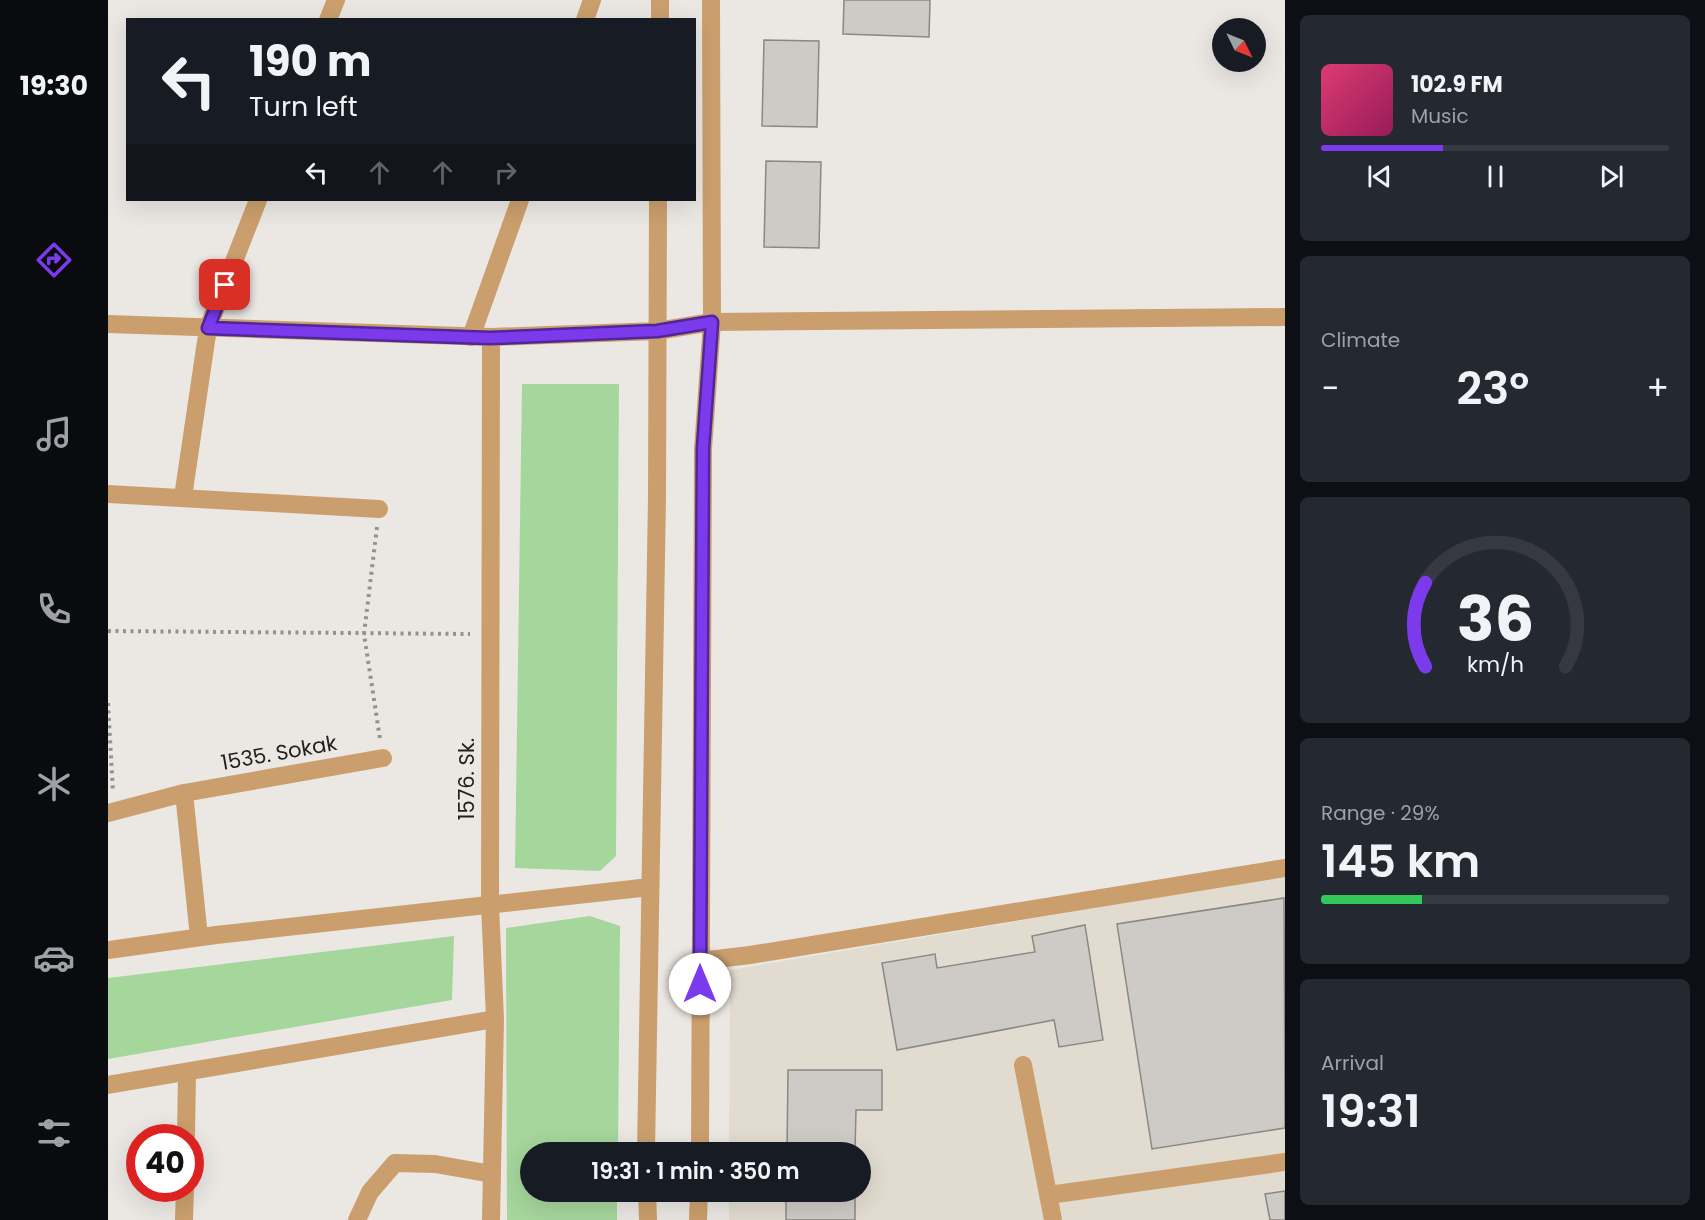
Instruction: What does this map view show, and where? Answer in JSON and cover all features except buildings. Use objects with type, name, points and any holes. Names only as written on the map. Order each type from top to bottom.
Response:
[{"type":"street","points":[[329,18],[336,0]]},
{"type":"street","points":[[586,18],[592,0]]},
{"type":"street","points":[[660,0],[660,18]]},
{"type":"street","points":[[700,1142],[703,448],[712,322],[711,0]]},
{"type":"street","points":[[183,497],[208,328],[258,201]]},
{"type":"street","points":[[471,337],[520,201]]},
{"type":"street","points":[[646,1142],[657,509],[658,201]]},
{"type":"street","points":[[108,324],[490,338],[657,331],[712,322],[1285,317]]},
{"type":"street","name":"1576. Sk.","points":[[490,338],[490,905],[495,1019],[491,1220]]},
{"type":"street","points":[[108,494],[379,509]]},
{"type":"street","name":"1535. Sokak","points":[[111,812],[184,793],[382,758]]},
{"type":"street","points":[[184,793],[199,937]]},
{"type":"street","points":[[700,961],[750,955],[1285,868]]},
{"type":"street","points":[[108,950],[199,937],[650,887]]},
{"type":"street","points":[[108,1085],[495,1019]]},
{"type":"street","points":[[1023,1065],[1053,1220]]},
{"type":"street","points":[[186,1124],[187,1072]]},
{"type":"street","points":[[1049,1195],[1285,1162]]},
{"type":"street","points":[[357,1220],[370,1191],[395,1163],[435,1164],[492,1174]]},
{"type":"street","points":[[184,1220],[185,1202]]},
{"type":"street","points":[[647,1202],[648,1220]]},
{"type":"street","points":[[698,1220],[699,1202]]},
{"type":"path","points":[[379,509],[364,634],[382,758]]},
{"type":"path","points":[[108,631],[490,634]]},
{"type":"path","points":[[108,703],[111,812]]},
{"type":"shaded area","points":[[1285,876],[1285,1220],[729,1220],[729,1202],[871,1202],[871,1142],[729,1142],[730,970]]},
{"type":"green space","points":[[522,384],[619,384],[616,856],[600,871],[515,868]]},
{"type":"green space","points":[[590,916],[620,926],[618,1142],[520,1142],[520,1202],[617,1202],[617,1220],[507,1220],[506,928]]},
{"type":"green space","points":[[454,936],[452,1000],[108,1059],[108,978]]},
{"type":"route","points":[[225,285],[208,328],[490,338],[657,331],[712,322],[703,448],[700,984]]}]
